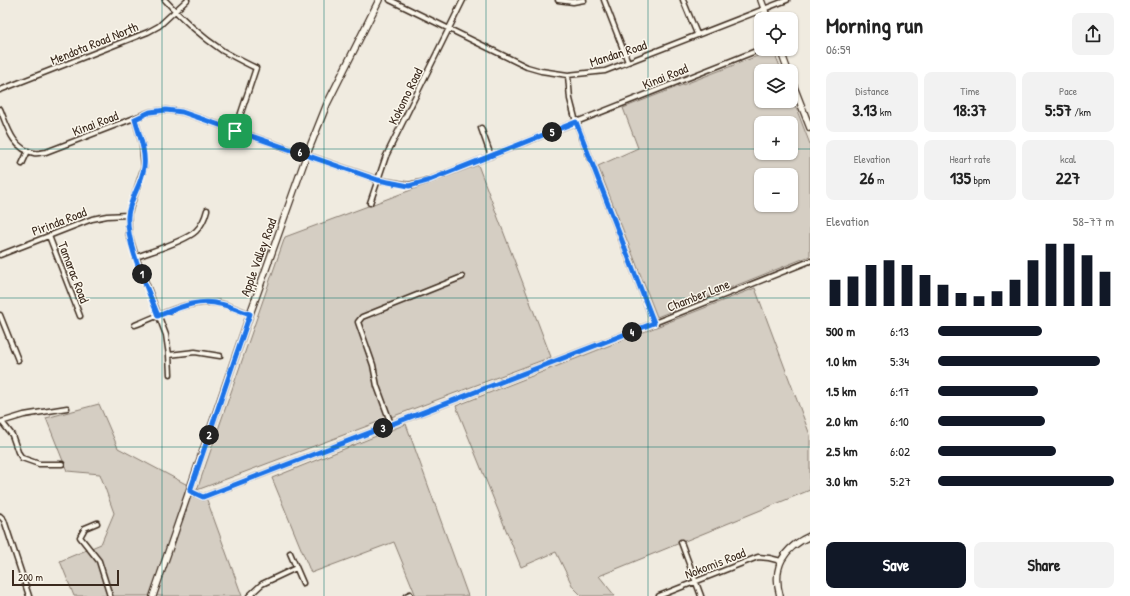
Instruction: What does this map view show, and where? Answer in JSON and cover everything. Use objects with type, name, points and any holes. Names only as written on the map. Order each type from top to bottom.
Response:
[{"type":"main road","name":"Apple Valley Road","points":[[153,596],[307,154],[327,104],[379,0]]},
{"type":"main road","points":[[761,0],[765,12]]},
{"type":"main road","points":[[798,96],[810,128]]},
{"type":"main road","points":[[780,596],[777,578],[781,561],[791,547],[810,536]]},
{"type":"street","points":[[165,0],[175,12],[198,32],[223,50],[256,68],[235,131]]},
{"type":"street","name":"Mendota Road North","points":[[0,90],[148,32],[158,26],[187,0]]},
{"type":"street","name":"Mandan Road","points":[[390,0],[527,67],[541,71],[568,75],[605,71],[787,0]]},
{"type":"street","name":"Kokomo Road","points":[[370,202],[386,156],[463,0]]},
{"type":"street","points":[[558,0],[573,2],[584,0]]},
{"type":"street","points":[[604,0],[628,62]]},
{"type":"street","points":[[683,0],[697,34]]},
{"type":"street","name":"Kinai Road","points":[[28,151],[34,153],[46,152],[150,112],[166,110],[182,112],[307,154],[378,180],[409,186],[427,181],[491,156],[754,51]]},
{"type":"street","points":[[568,75],[570,99],[576,122],[654,323]]},
{"type":"street","points":[[0,109],[12,138],[19,146],[28,151],[22,164]]},
{"type":"street","points":[[135,119],[142,144],[144,167],[128,215],[129,235],[166,335],[170,374]]},
{"type":"street","points":[[481,128],[491,156]]},
{"type":"street","points":[[136,257],[184,239],[196,232],[203,223],[207,210]]},
{"type":"street","name":"Pirinda Road","points":[[0,255],[92,219],[107,216],[128,215]]},
{"type":"street","name":"Tamarac Road","points":[[49,236],[80,316]]},
{"type":"street","name":"Chamber Lane","points":[[190,491],[203,497],[654,323],[810,261]]},
{"type":"street","points":[[391,424],[377,386],[373,365],[358,322],[362,317],[462,277]]},
{"type":"street","points":[[135,324],[181,307],[200,302],[219,303],[250,314]]},
{"type":"street","points":[[0,315],[18,360]]},
{"type":"street","points":[[169,355],[195,352],[220,356]]},
{"type":"street","points":[[62,464],[39,464],[22,458],[18,452],[12,435],[1,422],[24,415],[67,408]]},
{"type":"street","points":[[0,516],[4,520],[29,596]]},
{"type":"street","points":[[97,523],[85,528],[80,537],[99,561],[110,596]]},
{"type":"street","points":[[681,542],[701,596]]},
{"type":"street","points":[[290,553],[303,583]]},
{"type":"street","name":"Nokomis Road","points":[[659,596],[758,557],[781,561]]},
{"type":"street","points":[[250,596],[262,584],[296,568]]},
{"type":"shaded area","points":[[757,56],[776,56],[779,64],[754,64],[754,108],[796,108],[810,144],[810,256],[657,317],[598,166],[638,148],[623,108]]},
{"type":"shaded area","points":[[478,165],[551,357],[197,490],[285,237]]},
{"type":"shaded area","points":[[755,288],[810,435],[810,490],[599,576],[615,596],[582,596],[573,587],[556,552],[521,567],[456,406]]},
{"type":"shaded area","points":[[99,404],[118,448],[197,490],[207,500],[242,596],[74,596],[60,561],[101,544],[114,513],[100,474],[67,471],[46,418]]},
{"type":"shaded area","points":[[406,424],[468,596],[416,596],[394,542],[311,573],[272,478]]},
{"type":"route","points":[[166,110],[182,112],[235,131],[307,154],[378,180],[409,186],[427,181],[576,122],[654,323],[203,497],[190,491],[250,314],[219,303],[200,302],[181,307],[158,316],[129,235],[128,215],[144,167],[142,144],[135,119],[150,112],[166,110]]}]
